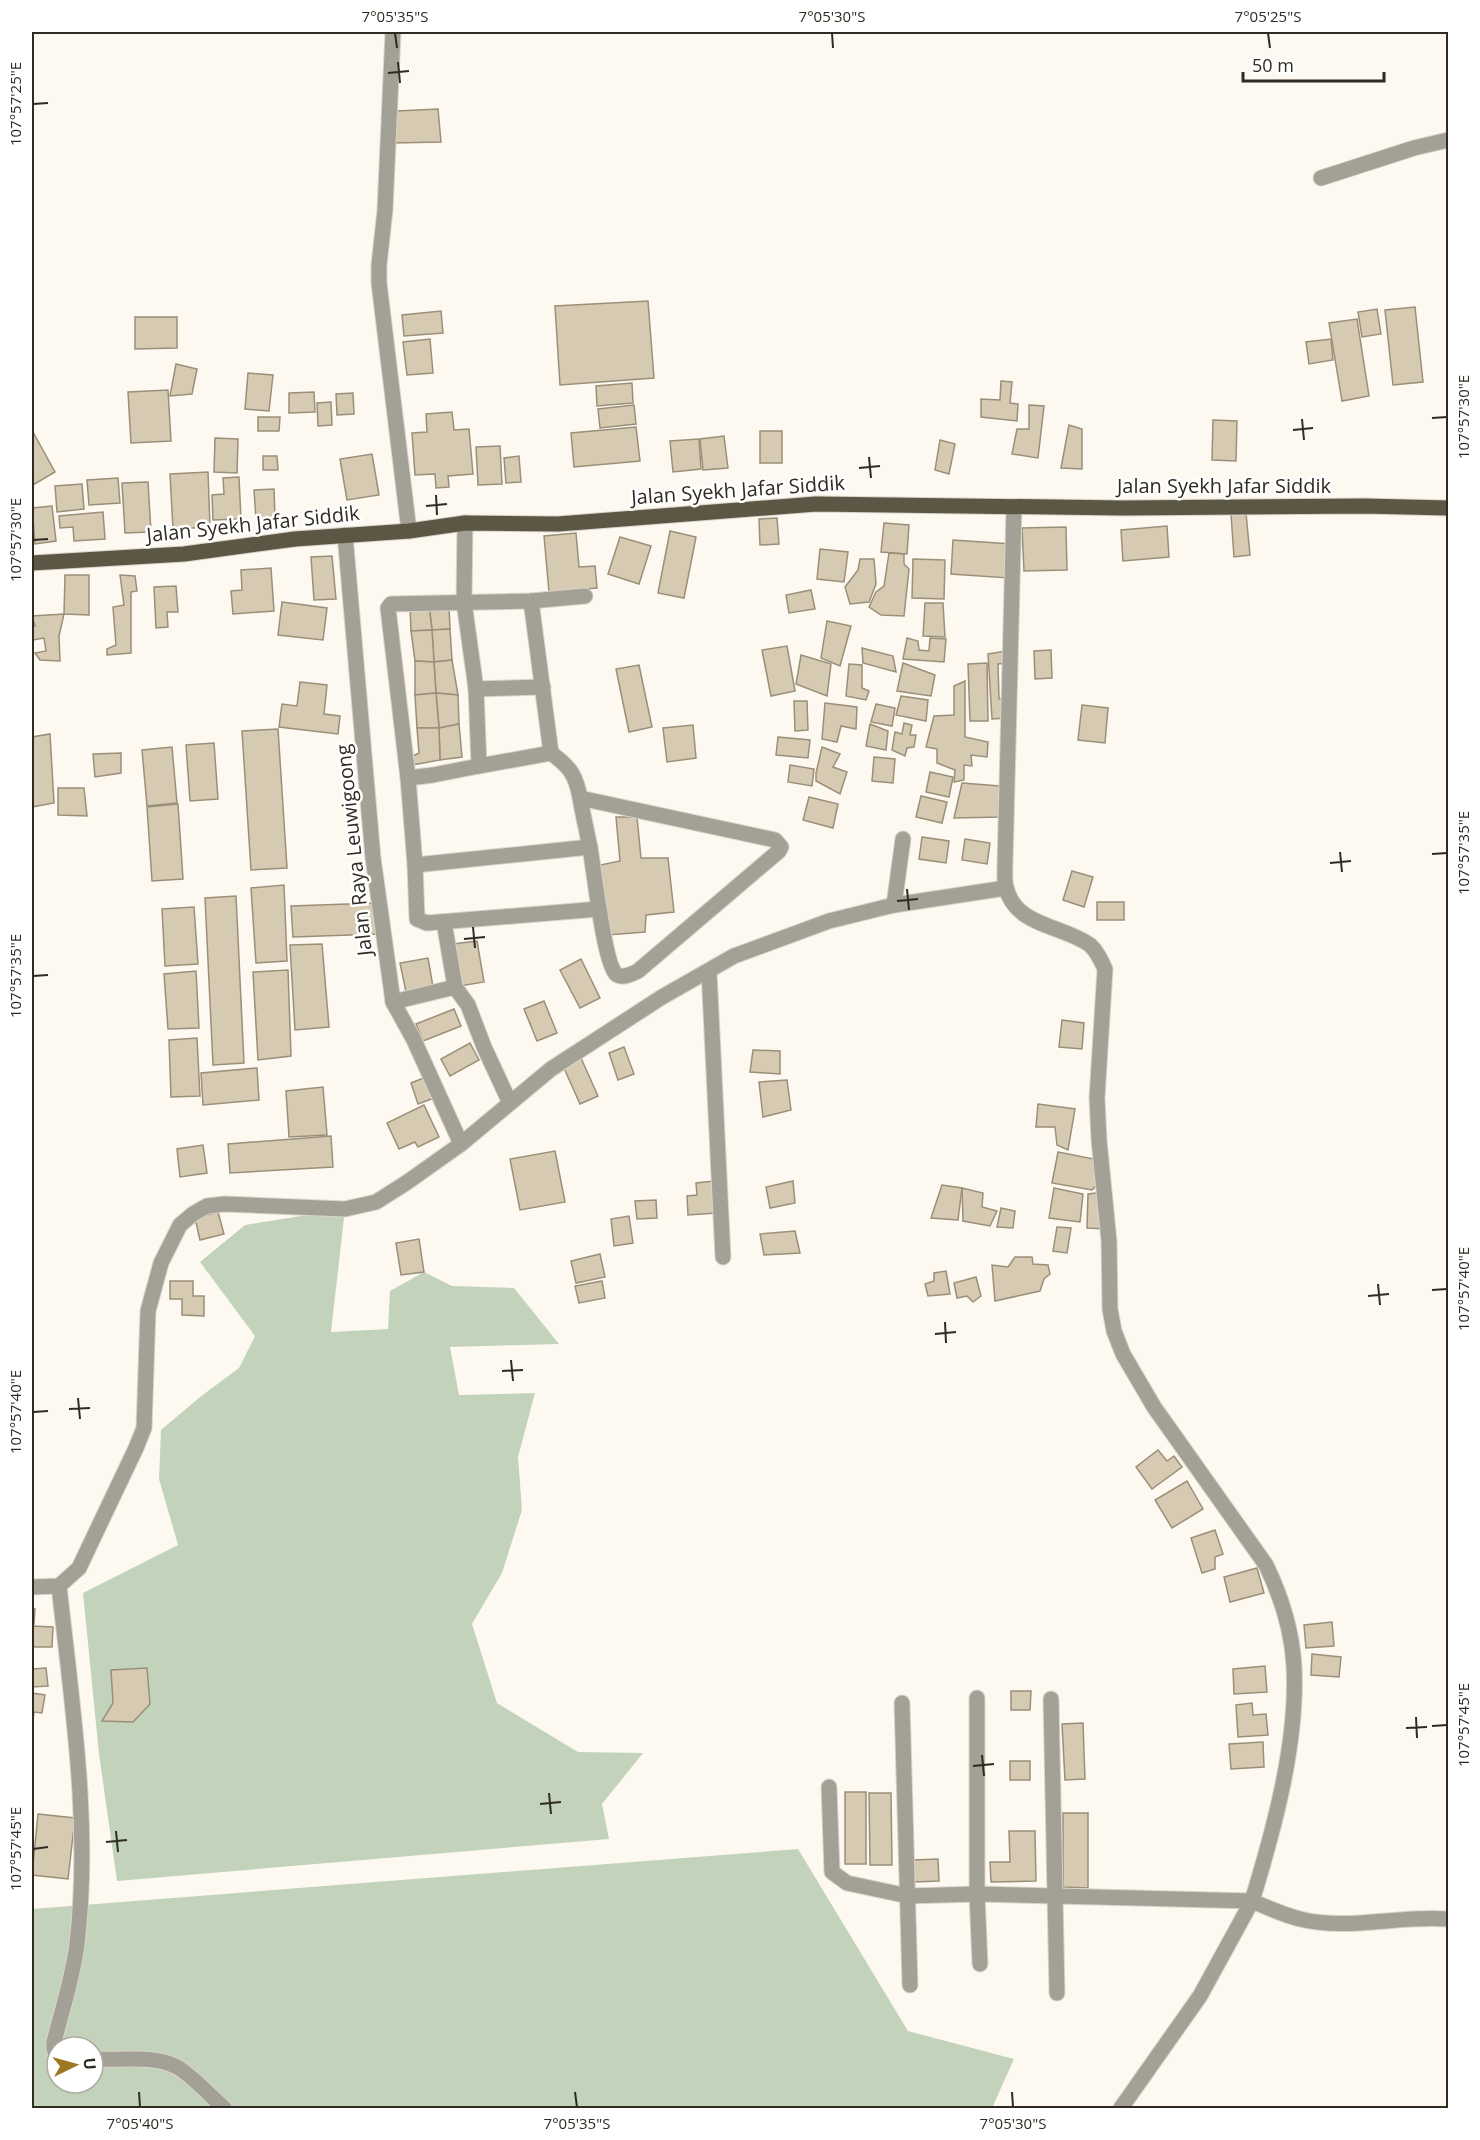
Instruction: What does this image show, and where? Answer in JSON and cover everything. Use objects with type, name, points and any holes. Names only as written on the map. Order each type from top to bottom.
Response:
[{"type":"main road","name":"Jalan Syekh Jafar Siddik","points":[[32,563],[184,554],[295,539],[409,531],[465,523],[558,524],[816,504],[1449,508]]},
{"type":"street","points":[[393,32],[385,210],[379,283],[409,531]]},
{"type":"street","points":[[1321,178],[1414,148],[1449,140]]},
{"type":"street","points":[[1014,507],[1006,888],[1019,911],[1045,926],[1092,946],[1105,969],[1097,1098],[1109,1241],[1110,1309],[1114,1331],[1123,1354],[1154,1407],[1266,1564],[1275,1584],[1285,1619],[1294,1666],[1292,1718],[1282,1787],[1252,1901],[1200,1996],[1121,2109]]},
{"type":"street","points":[[465,523],[464,602],[476,688],[479,766]]},
{"type":"street","name":"Jalan Raya Leuwigoong","points":[[345,536],[373,858],[393,1002],[413,1038],[461,1144]]},
{"type":"street","points":[[585,596],[531,601],[391,604],[388,606],[408,778],[415,865],[416,916],[423,923],[599,909]]},
{"type":"street","points":[[531,601],[551,753],[571,770],[580,798],[610,963],[616,973],[621,976],[638,971],[779,851],[781,846],[775,840],[580,798]]},
{"type":"street","points":[[476,688],[543,687]]},
{"type":"street","points":[[408,778],[551,753]]},
{"type":"street","points":[[894,905],[903,839]]},
{"type":"street","points":[[415,865],[590,847]]},
{"type":"street","points":[[32,1587],[60,1586],[79,1568],[136,1448],[144,1428],[148,1311],[161,1263],[180,1225],[193,1214],[207,1206],[245,1204],[345,1209],[376,1202],[461,1144],[551,1069],[662,997],[734,956],[829,921],[894,905],[1006,888]]},
{"type":"street","points":[[444,922],[455,987],[468,1005],[484,1047],[510,1103]]},
{"type":"street","points":[[709,971],[723,1257]]},
{"type":"street","points":[[393,1002],[455,987]]},
{"type":"street","points":[[56,2035],[77,1946],[83,1868],[80,1788],[60,1586]]},
{"type":"street","points":[[977,1698],[977,1894],[980,1964]]},
{"type":"street","points":[[1051,1699],[1053,1897],[1057,1993]]},
{"type":"street","points":[[902,1703],[910,1985]]},
{"type":"street","points":[[829,1787],[832,1872],[847,1883],[908,1896],[977,1894],[1252,1901],[1301,1920],[1356,1924],[1425,1917],[1449,1919]]},
{"type":"street","points":[[105,2059],[165,2062],[179,2068],[224,2109]]},
{"type":"green space","points":[[345,1209],[331,1332],[388,1329],[390,1291],[424,1272],[452,1286],[514,1288],[559,1344],[450,1347],[459,1395],[535,1393],[518,1457],[522,1510],[502,1573],[472,1624],[497,1703],[578,1752],[643,1753],[602,1804],[609,1839],[117,1881],[99,1754],[83,1593],[178,1545],[159,1479],[161,1430],[239,1368],[255,1336],[200,1262],[245,1225]]},
{"type":"green space","points":[[798,1849],[908,2031],[1014,2059],[992,2108],[32,2108],[32,1909]]},
{"type":"building","points":[[438,109],[441,142],[393,143],[397,111]]},
{"type":"building","points":[[648,301],[654,378],[560,385],[555,306]]},
{"type":"building","points":[[1415,307],[1423,382],[1393,385],[1385,310]]},
{"type":"building","points":[[1377,309],[1381,334],[1362,337],[1358,312]]},
{"type":"building","points":[[441,311],[443,333],[404,336],[402,315]]},
{"type":"building","points":[[135,317],[177,317],[177,348],[135,349]]},
{"type":"building","points":[[1357,319],[1369,396],[1342,401],[1329,323]]},
{"type":"building","points":[[430,339],[433,373],[407,375],[403,342]]},
{"type":"building","points":[[1331,339],[1333,360],[1309,364],[1306,342]]},
{"type":"building","points":[[176,364],[197,369],[192,394],[170,396]]},
{"type":"building","points":[[248,373],[273,375],[269,411],[245,409]]},
{"type":"building","points":[[1001,381],[1012,382],[1010,403],[1018,404],[1017,421],[981,417],[981,399],[1000,400]]},
{"type":"building","points":[[632,383],[633,403],[597,406],[596,386]]},
{"type":"building","points":[[168,390],[171,441],[131,443],[128,392]]},
{"type":"building","points":[[314,392],[315,412],[289,413],[289,393]]},
{"type":"building","points":[[353,393],[354,414],[337,415],[336,394]]},
{"type":"building","points":[[331,402],[332,425],[318,426],[317,403]]},
{"type":"building","points":[[634,405],[636,424],[600,428],[598,409]]},
{"type":"building","points":[[1029,405],[1044,406],[1038,458],[1012,454],[1017,429],[1029,429]]},
{"type":"building","points":[[452,412],[454,430],[469,429],[473,474],[448,476],[449,487],[436,488],[435,474],[415,475],[412,433],[427,432],[426,414]]},
{"type":"building","points":[[258,417],[280,417],[279,431],[258,431]]},
{"type":"building","points":[[1213,420],[1237,421],[1236,461],[1212,460]]},
{"type":"building","points":[[1069,425],[1082,429],[1082,469],[1061,468]]},
{"type":"building","points":[[636,427],[640,461],[574,467],[571,433]]},
{"type":"building","points":[[760,431],[782,431],[782,463],[760,463]]},
{"type":"building","points":[[32,433],[55,472],[33,485]]},
{"type":"building","points":[[724,436],[728,468],[703,470],[700,439]]},
{"type":"building","points":[[215,438],[238,439],[237,473],[214,472]]},
{"type":"building","points":[[699,439],[701,469],[673,472],[670,441]]},
{"type":"building","points":[[940,440],[955,444],[949,474],[935,470]]},
{"type":"building","points":[[500,446],[502,484],[478,485],[476,447]]},
{"type":"building","points":[[372,454],[379,495],[347,500],[340,459]]},
{"type":"building","points":[[263,456],[277,456],[278,470],[263,470]]},
{"type":"building","points":[[519,456],[521,482],[506,483],[504,458]]},
{"type":"building","points":[[208,472],[210,527],[173,529],[170,474]]},
{"type":"building","points":[[239,477],[241,519],[213,520],[212,495],[224,494],[223,478]]},
{"type":"building","points":[[118,478],[120,503],[89,505],[87,480]]},
{"type":"building","points":[[148,482],[151,532],[125,533],[122,483]]},
{"type":"building","points":[[82,484],[84,509],[57,512],[55,486]]},
{"type":"building","points":[[274,489],[275,518],[256,519],[254,490]]},
{"type":"building","points":[[52,506],[56,541],[35,544],[32,508]]},
{"type":"building","points":[[103,512],[105,539],[74,541],[73,527],[60,528],[59,516]]},
{"type":"building","points":[[1246,513],[1250,555],[1234,557],[1231,514]]},
{"type":"building","points":[[777,518],[779,544],[760,545],[759,519]]},
{"type":"building","points":[[884,523],[909,525],[907,554],[881,552]]},
{"type":"building","points":[[1167,526],[1169,557],[1123,561],[1121,530]]},
{"type":"building","points":[[1066,527],[1067,570],[1024,571],[1022,528]]},
{"type":"building","points":[[670,531],[696,537],[684,598],[658,593]]},
{"type":"building","points":[[576,533],[579,567],[595,566],[597,588],[549,592],[544,536]]},
{"type":"building","points":[[620,537],[651,546],[639,584],[608,574]]},
{"type":"building","points":[[953,540],[1012,544],[1009,578],[951,574]]},
{"type":"building","points":[[820,549],[848,552],[844,582],[817,579]]},
{"type":"building","points":[[889,553],[904,554],[904,564],[909,569],[904,616],[881,615],[869,607],[876,592],[884,586]]},
{"type":"building","points":[[332,556],[336,599],[314,600],[311,557]]},
{"type":"building","points":[[860,559],[874,559],[876,584],[869,602],[850,604],[845,587],[858,570]]},
{"type":"building","points":[[913,559],[945,560],[944,599],[912,598]]},
{"type":"building","points":[[271,568],[274,611],[233,614],[231,591],[242,590],[241,570]]},
{"type":"building","points":[[65,575],[89,575],[89,615],[64,614]]},
{"type":"building","points":[[120,575],[135,576],[137,591],[131,592],[131,653],[107,655],[107,649],[116,645],[113,607],[124,605]]},
{"type":"building","points":[[176,586],[178,612],[167,612],[168,627],[156,628],[154,587]]},
{"type":"building","points":[[811,590],[815,609],[789,613],[786,595]]},
{"type":"building","points":[[282,602],[327,608],[323,640],[278,635]]},
{"type":"building","points":[[925,603],[943,603],[945,637],[923,636]]},
{"type":"building","points":[[429,605],[449,606],[450,629],[432,630]]},
{"type":"building","points":[[429,605],[432,630],[411,631],[410,607]]},
{"type":"building","points":[[64,614],[59,636],[60,661],[40,660],[35,653],[46,651],[44,638],[32,640],[32,627],[35,626],[32,616]]},
{"type":"building","points":[[827,621],[851,626],[840,666],[821,658]]},
{"type":"building","points":[[450,629],[452,660],[434,662],[432,630]]},
{"type":"building","points":[[432,630],[434,662],[415,661],[411,631]]},
{"type":"building","points":[[907,638],[918,641],[919,650],[929,651],[930,638],[946,639],[944,662],[903,659]]},
{"type":"building","points":[[787,646],[795,691],[771,696],[762,650]]},
{"type":"building","points":[[862,648],[893,656],[896,672],[863,663]]},
{"type":"building","points":[[1051,650],[1052,678],[1035,679],[1034,651]]},
{"type":"building","points":[[1006,651],[1007,663],[998,664],[999,699],[1004,700],[1007,718],[992,719],[988,654]]},
{"type":"building","points":[[801,655],[831,664],[827,696],[796,684]]},
{"type":"building","points":[[452,660],[458,695],[436,693],[434,662]]},
{"type":"building","points":[[415,661],[434,662],[436,693],[415,695]]},
{"type":"building","points":[[903,663],[935,675],[931,696],[897,691]]},
{"type":"building","points":[[987,663],[988,721],[970,721],[968,664]]},
{"type":"building","points":[[849,664],[862,665],[862,688],[869,691],[866,700],[846,696]]},
{"type":"building","points":[[639,665],[652,727],[629,732],[616,669]]},
{"type":"building","points":[[965,681],[965,737],[988,742],[987,757],[971,755],[972,766],[964,765],[964,780],[954,782],[955,770],[937,763],[937,749],[926,747],[934,716],[954,715],[954,686]]},
{"type":"building","points":[[300,682],[327,685],[324,714],[340,716],[338,734],[279,727],[282,704],[297,706]]},
{"type":"building","points":[[436,693],[458,695],[459,724],[439,728]]},
{"type":"building","points":[[436,693],[439,728],[417,728],[415,695]]},
{"type":"building","points":[[901,696],[928,700],[926,721],[896,715]]},
{"type":"building","points":[[794,701],[807,701],[808,730],[795,731]]},
{"type":"building","points":[[825,703],[857,707],[856,729],[841,726],[837,742],[822,739]]},
{"type":"building","points":[[876,704],[895,708],[892,726],[871,722]]},
{"type":"building","points":[[1082,705],[1108,708],[1105,743],[1078,740]]},
{"type":"building","points":[[904,723],[912,725],[910,735],[916,735],[914,747],[907,748],[905,756],[892,750],[895,732],[902,734]]},
{"type":"building","points":[[459,724],[462,757],[440,760],[439,728]]},
{"type":"building","points":[[870,724],[888,731],[886,750],[866,746]]},
{"type":"building","points":[[693,725],[696,758],[667,762],[663,728]]},
{"type":"building","points":[[417,728],[439,728],[440,760],[412,765],[411,757],[419,753]]},
{"type":"building","points":[[278,729],[287,868],[251,870],[242,731]]},
{"type":"building","points":[[50,734],[54,803],[32,807],[32,737]]},
{"type":"building","points":[[778,737],[810,740],[808,758],[776,755]]},
{"type":"building","points":[[214,743],[218,799],[190,801],[186,745]]},
{"type":"building","points":[[172,747],[177,803],[147,806],[142,750]]},
{"type":"building","points":[[822,747],[840,754],[833,767],[847,772],[840,794],[816,781]]},
{"type":"building","points":[[121,753],[121,773],[95,777],[93,754]]},
{"type":"building","points":[[874,757],[895,759],[893,783],[872,781]]},
{"type":"building","points":[[790,765],[814,769],[812,786],[788,782]]},
{"type":"building","points":[[930,772],[953,777],[949,797],[926,792]]},
{"type":"building","points":[[962,783],[1000,786],[1002,817],[954,818]]},
{"type":"building","points":[[58,788],[84,788],[87,816],[58,815]]},
{"type":"building","points":[[921,796],[947,802],[942,823],[916,817]]},
{"type":"building","points":[[809,797],[838,804],[833,828],[803,820]]},
{"type":"building","points":[[178,804],[183,879],[152,881],[147,807]]},
{"type":"building","points":[[616,817],[637,817],[641,858],[668,858],[674,912],[646,915],[645,932],[607,935],[600,865],[620,861]]},
{"type":"building","points":[[922,837],[949,841],[946,863],[919,859]]},
{"type":"building","points":[[965,839],[990,843],[987,864],[962,860]]},
{"type":"building","points":[[1072,871],[1093,877],[1084,907],[1063,900]]},
{"type":"building","points":[[284,885],[287,961],[256,963],[251,888]]},
{"type":"building","points":[[236,896],[244,1063],[213,1065],[205,898]]},
{"type":"building","points":[[1097,902],[1124,902],[1124,920],[1097,920]]},
{"type":"building","points":[[377,903],[379,934],[293,937],[291,906]]},
{"type":"building","points":[[194,907],[198,964],[165,966],[162,909]]},
{"type":"building","points":[[477,941],[484,982],[460,986],[453,944]]},
{"type":"building","points":[[322,944],[329,1027],[295,1030],[290,945]]},
{"type":"building","points":[[428,958],[433,987],[406,992],[400,963]]},
{"type":"building","points":[[581,959],[600,998],[580,1008],[560,970]]},
{"type":"building","points":[[288,970],[291,1056],[258,1060],[253,972]]},
{"type":"building","points":[[196,971],[199,1028],[168,1029],[164,974]]},
{"type":"building","points":[[544,1001],[557,1033],[537,1041],[524,1009]]},
{"type":"building","points":[[454,1009],[461,1026],[423,1041],[416,1024]]},
{"type":"building","points":[[1062,1020],[1084,1023],[1082,1049],[1059,1047]]},
{"type":"building","points":[[197,1038],[200,1096],[171,1097],[169,1040]]},
{"type":"building","points":[[470,1043],[479,1060],[450,1076],[441,1059]]},
{"type":"building","points":[[624,1047],[634,1074],[618,1080],[609,1053]]},
{"type":"building","points":[[753,1050],[780,1051],[780,1074],[750,1072]]},
{"type":"building","points":[[581,1058],[598,1096],[580,1104],[563,1066]]},
{"type":"building","points":[[257,1068],[259,1100],[203,1105],[201,1073]]},
{"type":"building","points":[[426,1077],[434,1098],[418,1104],[411,1083]]},
{"type":"building","points":[[787,1080],[791,1110],[763,1117],[759,1082]]},
{"type":"building","points":[[323,1087],[327,1135],[289,1137],[286,1091]]},
{"type":"building","points":[[1038,1104],[1075,1109],[1068,1150],[1057,1145],[1055,1127],[1036,1127]]},
{"type":"building","points":[[424,1105],[439,1137],[418,1147],[415,1142],[399,1149],[387,1123]]},
{"type":"building","points":[[331,1136],[333,1167],[230,1173],[228,1144]]},
{"type":"building","points":[[203,1145],[207,1173],[180,1177],[177,1149]]},
{"type":"building","points":[[555,1151],[565,1202],[520,1210],[510,1159]]},
{"type":"building","points":[[1058,1152],[1094,1159],[1094,1170],[1104,1178],[1092,1190],[1052,1183]]},
{"type":"building","points":[[714,1181],[716,1213],[688,1215],[687,1196],[697,1195],[696,1183]]},
{"type":"building","points":[[793,1181],[795,1203],[770,1208],[766,1187]]},
{"type":"building","points":[[942,1185],[962,1188],[958,1220],[931,1218]]},
{"type":"building","points":[[962,1188],[983,1193],[982,1207],[997,1211],[990,1226],[963,1221]]},
{"type":"building","points":[[1054,1188],[1083,1194],[1080,1222],[1049,1218]]},
{"type":"building","points":[[1105,1192],[1105,1229],[1087,1228],[1088,1194]]},
{"type":"building","points":[[656,1200],[657,1218],[637,1219],[635,1201]]},
{"type":"building","points":[[1001,1208],[1015,1211],[1013,1228],[997,1227]]},
{"type":"building","points":[[218,1212],[224,1234],[200,1240],[195,1218]]},
{"type":"building","points":[[629,1216],[633,1243],[614,1246],[611,1219]]},
{"type":"building","points":[[1057,1227],[1071,1228],[1067,1253],[1053,1251]]},
{"type":"building","points":[[795,1231],[800,1253],[764,1255],[760,1234]]},
{"type":"building","points":[[419,1239],[424,1272],[401,1275],[396,1243]]},
{"type":"building","points":[[600,1254],[605,1277],[576,1283],[571,1261]]},
{"type":"building","points":[[1015,1257],[1032,1257],[1033,1264],[1048,1265],[1050,1274],[1044,1279],[1040,1291],[995,1301],[992,1265],[1008,1267]]},
{"type":"building","points":[[946,1271],[950,1294],[928,1296],[925,1284],[934,1281],[934,1273]]},
{"type":"building","points":[[976,1277],[981,1296],[973,1302],[967,1296],[957,1298],[954,1283]]},
{"type":"building","points":[[170,1281],[193,1281],[193,1296],[204,1296],[204,1316],[182,1315],[182,1299],[170,1299]]},
{"type":"building","points":[[602,1281],[605,1298],[579,1303],[575,1286]]},
{"type":"building","points":[[1158,1450],[1167,1461],[1174,1456],[1182,1467],[1152,1489],[1136,1467]]},
{"type":"building","points":[[1187,1481],[1203,1509],[1172,1528],[1155,1500]]},
{"type":"building","points":[[1215,1530],[1223,1554],[1215,1557],[1215,1569],[1202,1573],[1191,1538]]},
{"type":"building","points":[[1257,1568],[1264,1593],[1230,1602],[1224,1577]]},
{"type":"building","points":[[32,1609],[35,1609],[34,1624],[32,1624]]},
{"type":"building","points":[[1332,1622],[1334,1646],[1306,1648],[1304,1625]]},
{"type":"building","points":[[32,1626],[53,1627],[52,1647],[32,1647]]},
{"type":"building","points":[[1312,1654],[1341,1657],[1339,1677],[1311,1675]]},
{"type":"building","points":[[1265,1666],[1267,1692],[1234,1694],[1233,1669]]},
{"type":"building","points":[[46,1668],[48,1686],[32,1687],[32,1669]]},
{"type":"building","points":[[147,1668],[150,1704],[133,1722],[102,1721],[113,1703],[111,1670]]},
{"type":"building","points":[[1011,1691],[1031,1691],[1030,1710],[1011,1710]]},
{"type":"building","points":[[32,1693],[45,1695],[42,1713],[34,1712],[32,1728]]},
{"type":"building","points":[[1252,1703],[1253,1715],[1266,1714],[1268,1735],[1238,1737],[1236,1705]]},
{"type":"building","points":[[1083,1723],[1085,1779],[1065,1780],[1062,1724]]},
{"type":"building","points":[[1263,1742],[1264,1767],[1231,1769],[1229,1744]]},
{"type":"building","points":[[1010,1761],[1030,1761],[1030,1780],[1010,1780]]},
{"type":"building","points":[[845,1792],[866,1792],[866,1864],[845,1864]]},
{"type":"building","points":[[869,1793],[891,1793],[892,1865],[870,1865]]},
{"type":"building","points":[[1063,1813],[1088,1813],[1088,1888],[1063,1887]]},
{"type":"building","points":[[38,1814],[75,1818],[68,1879],[32,1875]]},
{"type":"building","points":[[1009,1831],[1035,1831],[1036,1881],[991,1882],[990,1862],[1010,1862]]},
{"type":"building","points":[[938,1859],[939,1881],[913,1882],[913,1860]]}]
